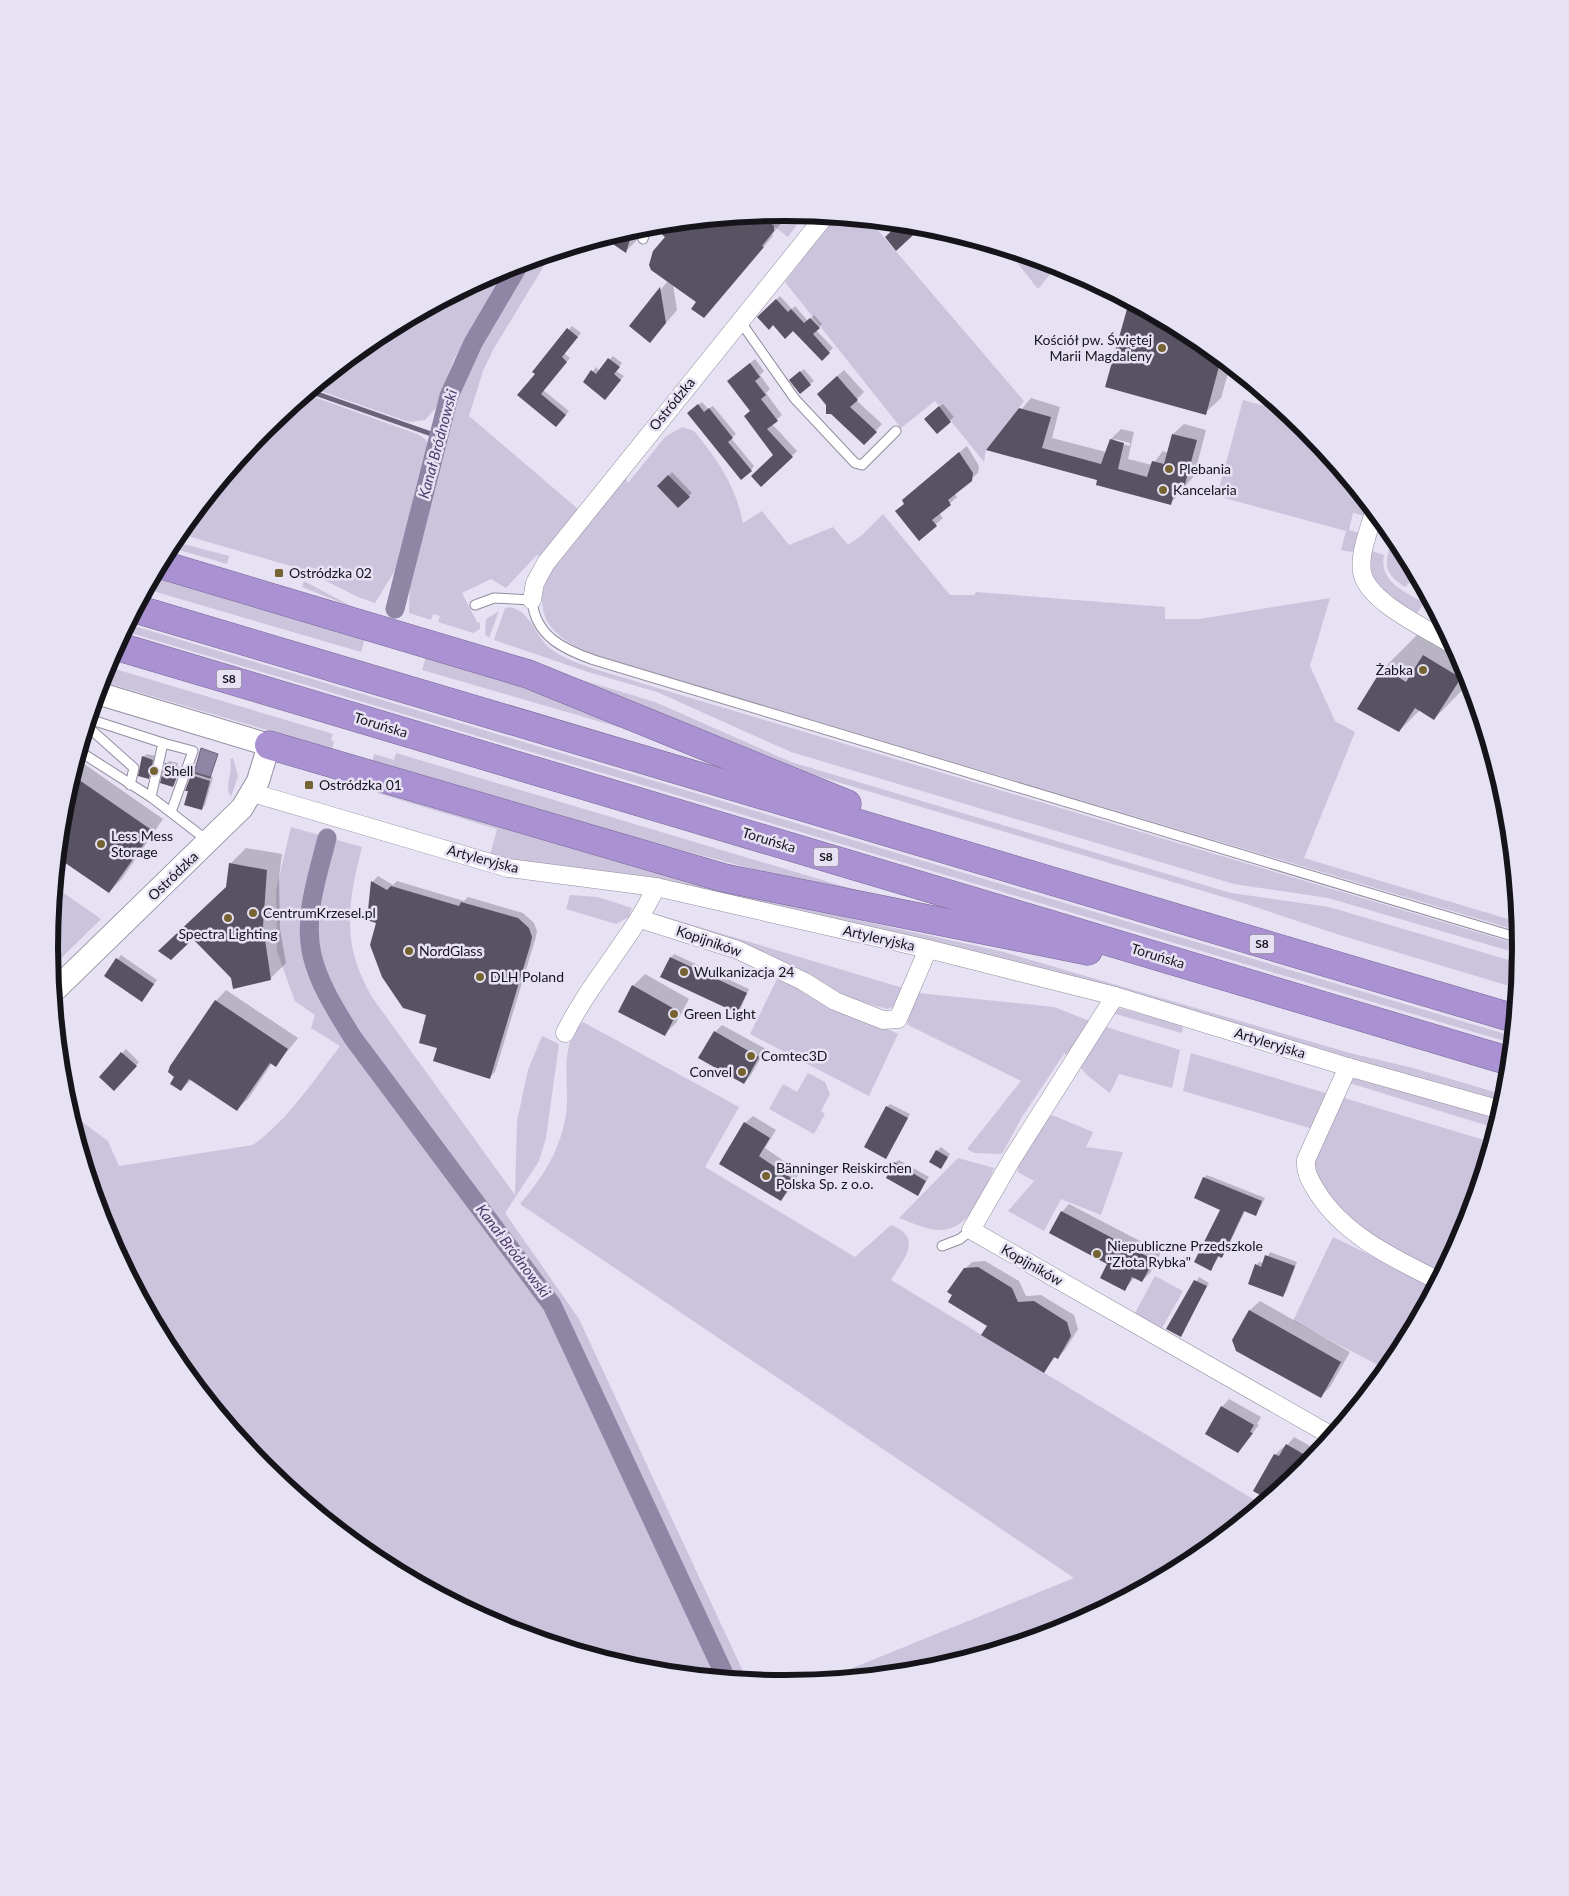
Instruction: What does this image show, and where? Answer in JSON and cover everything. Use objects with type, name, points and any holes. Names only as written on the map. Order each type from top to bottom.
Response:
[{"type":"highway","points":[[166,566],[408,638],[567,688],[718,753],[1011,869]]},
{"type":"highway","name":"S8","points":[[141,610],[1508,1016]]},
{"type":"highway","name":"Toruńska","points":[[123,648],[1503,1058]]},
{"type":"highway","points":[[269,745],[724,878],[1021,939],[1182,969],[1270,989]]},
{"type":"street","name":"Ostródzka","points":[[532,600],[535,583],[546,563],[819,222]]},
{"type":"street","points":[[1372,520],[1362,561],[1364,580],[1372,593],[1381,600],[1442,638]]},
{"type":"street","points":[[103,695],[269,745]]},
{"type":"street","name":"Ostródzka","points":[[59,986],[242,808],[252,793],[269,745]]},
{"type":"street","name":"Artyleryjska","points":[[252,793],[516,870],[619,880],[656,886],[928,949],[1115,996],[1348,1067],[1494,1108]]},
{"type":"street","points":[[565,1033],[576,1009],[640,919],[656,886]]},
{"type":"street","name":"Kopijników","points":[[640,919],[738,950],[803,981],[835,1001],[883,1020],[898,1019],[928,949]]},
{"type":"street","points":[[971,1230],[1016,1151],[1115,996]]},
{"type":"street","points":[[1348,1067],[1306,1160],[1305,1171],[1337,1218],[1373,1244],[1433,1277]]},
{"type":"street","name":"Kopijników","points":[[971,1230],[1326,1433]]},
{"type":"lane","points":[[643,239],[644,235]]},
{"type":"lane","points":[[740,320],[795,399],[856,463],[862,465],[896,431]]},
{"type":"lane","points":[[475,605],[494,598],[532,600],[536,618],[549,638],[570,651],[594,660],[1511,936]]},
{"type":"lane","points":[[94,721],[193,751],[170,812]]},
{"type":"lane","points":[[91,730],[134,768],[130,785]]},
{"type":"lane","points":[[151,797],[163,743]]},
{"type":"lane","points":[[84,754],[151,797],[209,841]]},
{"type":"lane","points":[[942,1246],[960,1239],[971,1230]]},
{"type":"shaded area","points":[[768,222],[799,222],[788,237]]},
{"type":"shaded area","points":[[830,223],[875,227],[1024,401],[986,450],[984,462],[935,401],[901,428],[785,282]]},
{"type":"shaded area","points":[[1014,259],[1052,272],[1038,289]]},
{"type":"shaded area","points":[[546,262],[493,350],[483,371],[469,416],[578,509],[540,557],[537,555],[506,588],[491,579],[462,593],[477,622],[480,623],[480,629],[473,633],[438,622],[440,616],[433,614],[431,620],[409,613],[410,566],[452,402],[487,330],[521,270]]},
{"type":"shaded area","points":[[503,277],[453,361],[436,408],[425,420],[409,422],[318,390],[342,371],[421,318]]},
{"type":"shaded area","points":[[427,315],[422,321],[417,320]]},
{"type":"shaded area","points":[[311,396],[417,434],[425,439],[430,447],[399,564],[375,603],[358,597],[304,570],[186,535],[238,469],[270,434]]},
{"type":"shaded area","points":[[1243,400],[1271,408],[1299,434],[1331,469],[1357,500],[1356,504],[1366,512],[1365,516],[1353,513],[1349,530],[1360,533],[1355,550],[1351,552],[1341,550],[1346,531],[1217,496]]},
{"type":"shaded area","points":[[682,427],[694,431],[726,476],[736,498],[743,523],[762,511],[789,545],[833,527],[848,545],[862,535],[883,514],[950,595],[974,595],[976,592],[1165,607],[1165,619],[1199,619],[1330,598],[1310,666],[1335,721],[1355,732],[1304,858],[1511,920],[1511,929],[609,659],[569,643],[554,631],[545,616],[542,597],[549,573],[625,475],[628,483],[665,437]]},
{"type":"shaded area","points":[[181,543],[229,556],[227,564],[177,549]]},
{"type":"shaded area","points":[[1390,546],[1412,580],[1405,587],[1388,570]]},
{"type":"shaded area","points":[[1372,551],[1384,555],[1383,564],[1385,572],[1395,585],[1424,603],[1417,613],[1382,590],[1376,582],[1372,573]]},
{"type":"shaded area","points":[[160,576],[365,637],[361,652],[151,591]]},
{"type":"shaded area","points":[[304,581],[351,606],[357,609],[302,587]]},
{"type":"shaded area","points":[[510,607],[523,614],[545,644],[551,649],[583,665],[1512,943],[1512,952],[1328,898],[1234,884],[791,752],[657,692],[588,672],[494,640],[505,608]]},
{"type":"shaded area","points":[[499,611],[489,638],[485,634],[486,619]]},
{"type":"shaded area","points":[[132,626],[1506,1034],[1505,1041],[129,633]]},
{"type":"shaded area","points":[[426,656],[534,688],[646,735],[422,670]]},
{"type":"shaded area","points":[[114,669],[333,734],[331,740],[334,742],[332,749],[108,683]]},
{"type":"shaded area","points":[[569,676],[655,702],[791,762],[1231,893],[1329,907],[1511,961],[1510,986],[1343,936],[1240,902],[797,770]]},
{"type":"shaded area","points":[[201,748],[218,754],[210,778],[194,773]]},
{"type":"shaded area","points":[[396,753],[923,910],[784,877],[646,840],[372,762],[374,754],[394,760]]},
{"type":"shaded area","points":[[233,758],[238,776],[231,797],[228,783],[231,769],[230,759]]},
{"type":"shaded area","points":[[364,789],[389,791],[733,893],[1000,951],[1350,1053],[1413,1068],[1497,1093],[1495,1101],[1104,985],[490,855],[497,829]]},
{"type":"shaded area","points":[[291,827],[362,847],[353,888],[350,925],[356,962],[363,980],[374,1000],[515,1195],[517,1121],[528,1070],[542,1036],[559,1044],[546,1138],[539,1161],[505,1213],[579,1319],[744,1673],[690,1669],[596,1650],[506,1620],[421,1578],[342,1525],[305,1495],[270,1462],[208,1391],[180,1352],[155,1311],[132,1270],[113,1226],[96,1182],[78,1119],[108,1141],[119,1166],[253,1145],[289,1112],[340,1046],[311,1028],[315,1015],[295,1001],[277,952],[276,890]]},
{"type":"shaded area","points":[[60,890],[101,919],[58,961]]},
{"type":"shaded area","points":[[570,895],[598,897],[632,908],[629,917],[616,924],[566,909]]},
{"type":"shaded area","points":[[656,914],[903,988],[894,1007],[887,1009],[836,995],[810,975],[659,918]]},
{"type":"shaded area","points":[[778,977],[898,1034],[869,1096],[750,1034]]},
{"type":"shaded area","points":[[918,993],[1054,1007],[1090,1021],[1068,1055],[1064,1054],[1022,1117],[1002,1154],[974,1153],[967,1149],[1021,1081],[908,1025],[907,1012]]},
{"type":"shaded area","points":[[1119,1008],[1181,1025],[1183,1028],[1182,1033],[1112,1013]]},
{"type":"shaded area","points":[[583,1022],[739,1107],[705,1167],[855,1257],[891,1225],[901,1230],[907,1236],[908,1250],[891,1280],[1256,1501],[1227,1525],[1148,1578],[1063,1620],[973,1650],[879,1669],[842,1672],[1074,1578],[520,1204],[548,1165],[562,1132],[567,1108],[567,1055],[575,1032]]},
{"type":"shaded area","points":[[1103,1026],[1180,1050],[1172,1088],[1119,1074],[1110,1093],[1088,1076],[1080,1067]]},
{"type":"shaded area","points":[[1191,1053],[1329,1094],[1313,1129],[1183,1091]]},
{"type":"shaded area","points":[[808,1073],[825,1082],[830,1094],[821,1111],[825,1114],[814,1134],[769,1109],[783,1084],[797,1092]]},
{"type":"shaded area","points":[[1349,1079],[1356,1079],[1492,1116],[1489,1126],[1346,1082]]},
{"type":"shaded area","points":[[1341,1097],[1486,1140],[1473,1182],[1435,1273],[1411,1261],[1367,1234],[1341,1212],[1325,1192],[1313,1162]]},
{"type":"shaded area","points":[[1052,1115],[1093,1132],[1086,1147],[1123,1152],[1101,1215],[1061,1199],[1044,1231],[1008,1211],[1034,1181],[1018,1172],[1021,1156],[1034,1133]]},
{"type":"shaded area","points":[[958,1158],[994,1168],[981,1197],[968,1216],[961,1223],[941,1230],[925,1228],[899,1218]]},
{"type":"shaded area","points":[[1333,1237],[1429,1284],[1414,1312],[1379,1366],[1293,1321]]},
{"type":"shaded area","points":[[1155,1276],[1183,1291],[1162,1328],[1135,1313]]},
{"type":"building","points":[[768,222],[774,226],[774,231],[762,246],[764,247],[704,318],[691,309],[696,302],[651,270],[649,265],[653,251],[665,237],[659,232],[690,227],[737,223]]},
{"type":"building","points":[[893,229],[915,233],[896,251],[885,237]]},
{"type":"building","points":[[630,238],[626,253],[611,243]]},
{"type":"building","points":[[660,287],[666,323],[650,343],[629,326]]},
{"type":"building","points":[[776,299],[788,312],[791,309],[804,323],[810,318],[820,328],[813,334],[830,353],[822,361],[793,331],[785,339],[773,325],[769,330],[757,317]]},
{"type":"building","name":"Kościół pw. Świętej Marii Magdaleny","points":[[1128,307],[1148,318],[1219,366],[1206,415],[1105,387]]},
{"type":"building","points":[[567,328],[578,337],[562,357],[567,362],[541,394],[566,415],[556,427],[517,395],[535,374],[532,372]]},
{"type":"building","points":[[608,358],[620,367],[614,374],[621,380],[605,400],[583,382],[591,370],[596,374]]},
{"type":"building","points":[[750,363],[760,377],[755,381],[766,395],[761,399],[778,421],[767,429],[793,457],[761,487],[751,476],[773,455],[744,416],[750,411],[727,381]]},
{"type":"building","points":[[800,371],[811,385],[800,394],[789,380]]},
{"type":"building","points":[[837,376],[858,400],[850,407],[877,432],[864,445],[831,414],[826,414],[826,405],[817,394]]},
{"type":"building","points":[[698,404],[704,412],[709,408],[733,438],[728,442],[752,471],[741,480],[687,413]]},
{"type":"building","points":[[939,406],[951,422],[937,434],[924,419]]},
{"type":"building","points":[[1019,408],[1051,417],[1042,448],[1101,464],[1110,439],[1124,443],[1118,469],[1147,477],[1152,461],[1164,464],[1172,434],[1197,440],[1184,488],[1176,486],[1171,505],[1096,485],[1097,480],[986,450]]},
{"type":"building","points":[[959,452],[973,473],[972,481],[948,500],[951,505],[932,520],[937,526],[919,541],[895,511],[904,504],[902,500]]},
{"type":"building","points":[[668,475],[690,497],[678,508],[657,486]]},
{"type":"building","points":[[1423,655],[1459,676],[1460,680],[1434,720],[1415,708],[1399,732],[1357,709],[1383,667],[1406,682]]},
{"type":"building","points":[[142,756],[153,760],[149,779],[138,776]]},
{"type":"building","points":[[165,763],[175,766],[174,770],[179,771],[173,787],[160,783]]},
{"type":"building","points":[[191,775],[210,781],[202,810],[184,805],[188,791],[185,791]]},
{"type":"building","name":"Less Mess Storage","points":[[78,779],[153,831],[109,893],[63,861],[71,806]]},
{"type":"building","name":"Spectra Lighting","points":[[229,863],[267,870],[263,926],[271,980],[233,989],[231,978],[193,939],[171,960],[158,951],[226,887]]},
{"type":"building","points":[[371,881],[387,890],[391,886],[459,906],[461,902],[518,918],[529,928],[532,937],[530,946],[490,1079],[433,1061],[437,1048],[419,1043],[426,1015],[403,1008],[382,977],[370,945],[376,923],[367,920]]},
{"type":"building","points":[[670,957],[747,993],[737,1013],[660,977]]},
{"type":"building","points":[[116,958],[154,984],[142,1002],[104,976]]},
{"type":"building","points":[[632,985],[678,1011],[665,1036],[618,1012]]},
{"type":"building","points":[[215,1000],[288,1049],[276,1067],[270,1063],[237,1111],[189,1079],[181,1091],[170,1084],[174,1077],[168,1072],[170,1066]]},
{"type":"building","points":[[714,1031],[759,1057],[744,1084],[698,1058]]},
{"type":"building","points":[[121,1052],[137,1066],[114,1091],[99,1077]]},
{"type":"building","points":[[886,1106],[908,1118],[886,1159],[864,1147]]},
{"type":"building","points":[[744,1122],[770,1138],[759,1156],[794,1180],[781,1201],[719,1164]]},
{"type":"building","points":[[936,1150],[948,1157],[941,1169],[929,1162]]},
{"type":"building","points":[[894,1162],[926,1181],[918,1196],[886,1178]]},
{"type":"building","points":[[1203,1177],[1262,1201],[1256,1216],[1244,1211],[1222,1258],[1218,1256],[1211,1271],[1194,1262],[1220,1210],[1194,1198]]},
{"type":"building","points":[[1061,1211],[1154,1260],[1142,1282],[1132,1277],[1125,1291],[1100,1278],[1107,1264],[1049,1233]]},
{"type":"building","points":[[1265,1255],[1295,1266],[1283,1297],[1248,1284],[1255,1264],[1261,1267]]},
{"type":"building","points":[[978,1267],[1012,1288],[1018,1302],[1034,1301],[1067,1322],[1071,1336],[1058,1359],[1054,1357],[1044,1373],[981,1335],[987,1326],[948,1302],[952,1295],[947,1292],[964,1268]]},
{"type":"building","points":[[1194,1280],[1207,1286],[1181,1337],[1166,1329]]},
{"type":"building","points":[[1249,1310],[1341,1362],[1321,1398],[1236,1351],[1232,1340]]},
{"type":"building","points":[[1221,1406],[1254,1425],[1250,1432],[1253,1433],[1238,1453],[1205,1434]]},
{"type":"building","points":[[1286,1444],[1305,1455],[1262,1496],[1253,1491],[1274,1454],[1279,1456]]},
{"type":"waterway","name":"Kanał Bródnowski","points":[[395,609],[449,396],[473,343],[514,273]]},
{"type":"waterway","points":[[315,393],[437,436]]},
{"type":"waterway","name":"Kanał Bródnowski","points":[[327,838],[316,881],[309,925],[312,955],[324,988],[353,1038],[552,1305],[723,1672]]},
{"type":"place","name":"Kościół pw. Świętej Marii Magdaleny","points":[[1162,348]]},
{"type":"place","name":"Plebania","points":[[1169,469]]},
{"type":"place","name":"Kancelaria","points":[[1163,490]]},
{"type":"place","name":"Ostródzka 02","points":[[279,573]]},
{"type":"place","name":"Żabka","points":[[1423,670]]},
{"type":"place","name":"Shell","points":[[154,771]]},
{"type":"place","name":"Ostródzka 01","points":[[309,785]]},
{"type":"place","name":"Less Mess Storage","points":[[101,844]]},
{"type":"place","name":"CentrumKrzesel.pl","points":[[253,913]]},
{"type":"place","name":"Spectra Lighting","points":[[228,918]]},
{"type":"place","name":"NordGlass","points":[[409,951]]},
{"type":"place","name":"Wulkanizacja 24","points":[[684,972]]},
{"type":"place","name":"DLH Poland","points":[[480,977]]},
{"type":"place","name":"Green Light","points":[[674,1014]]},
{"type":"place","name":"Comtec3D","points":[[751,1056]]},
{"type":"place","name":"Convel","points":[[742,1072]]},
{"type":"place","name":"Bänninger Reiskirchen Polska Sp. z o.o.","points":[[766,1176]]},
{"type":"place","name":"Niepubliczne Przedszkole \"Złota Rybka\"","points":[[1097,1254]]}]
